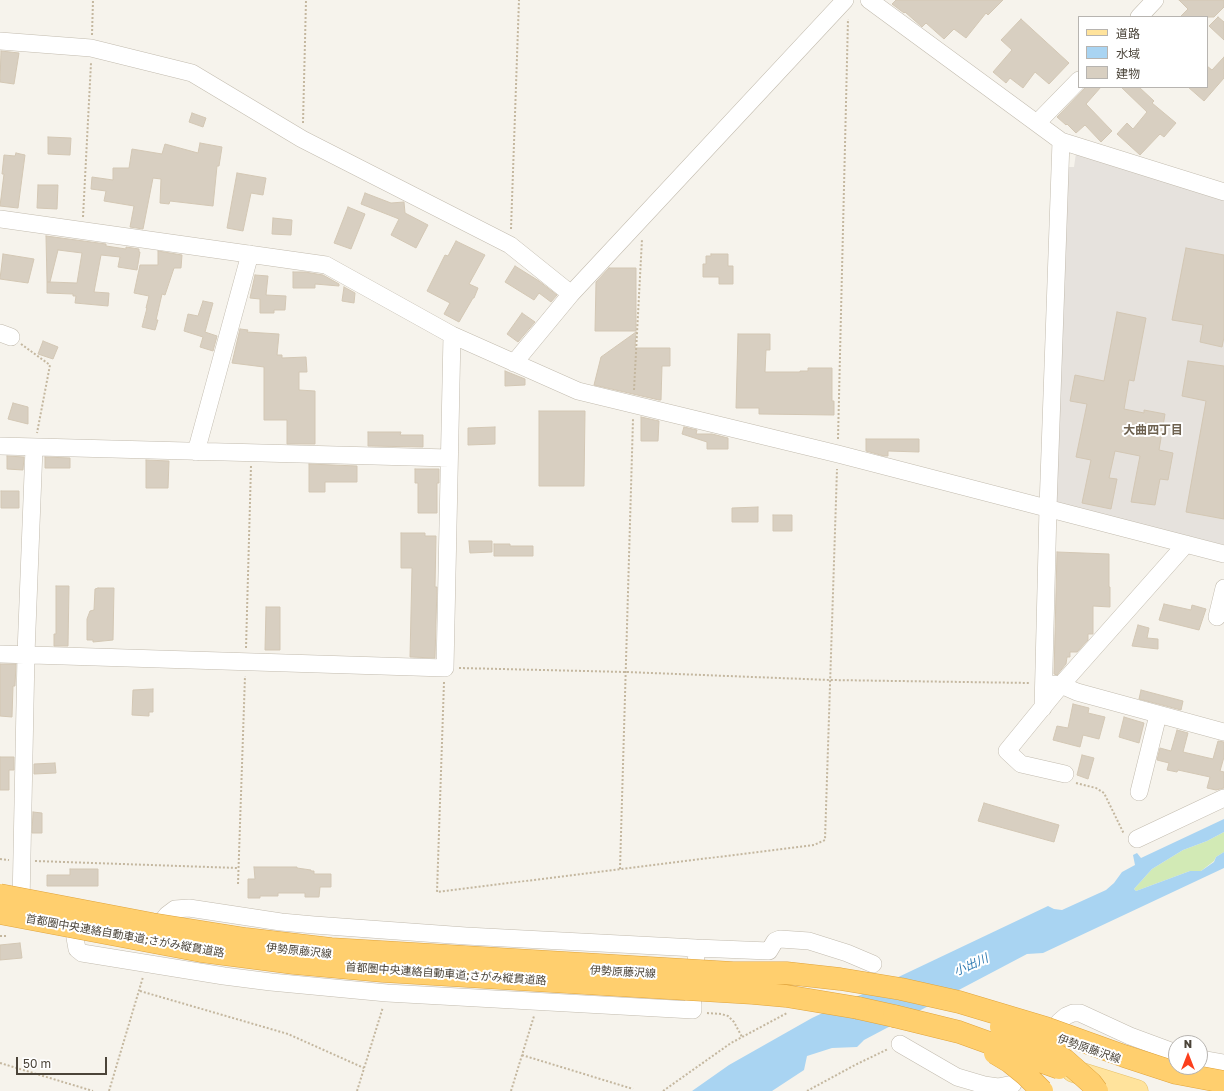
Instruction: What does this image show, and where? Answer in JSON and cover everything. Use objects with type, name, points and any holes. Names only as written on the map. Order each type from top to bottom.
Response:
[{"type":"highway","name":"首都圏中央連絡自動車道;さがみ縦貫道路","points":[[0,895],[152,924],[246,939],[331,949],[733,973]]},
{"type":"highway","name":"首都圏中央連絡自動車道;さがみ縦貫道路","points":[[0,913],[201,951],[294,963],[391,971],[753,993],[858,1008],[899,1028]]},
{"type":"highway","points":[[733,973],[786,973],[840,979],[901,989],[960,1002],[1046,1028],[1124,1056],[1176,1072],[1224,1082]]},
{"type":"highway","points":[[733,973],[761,979],[817,985],[872,994],[922,1004],[1002,1027],[1036,1042],[1065,1060],[1091,1083],[1097,1091]]},
{"type":"highway","points":[[899,1028],[993,1052],[1010,1062],[1042,1091]]},
{"type":"highway","points":[[899,1028],[959,1032],[1058,1068],[1112,1091]]},
{"type":"main road","name":"伊勢原藤沢線","points":[[0,900],[234,944],[325,955],[842,986],[955,1008],[1018,1025],[1146,1069],[1224,1088]]},
{"type":"main road","name":"伊勢原藤沢線","points":[[4,927],[74,932],[235,962],[367,976],[732,998],[794,1009],[851,1015],[899,1028]]},
{"type":"main road","points":[[899,1028],[997,1047],[1137,1091]]},
{"type":"street","points":[[869,0],[1061,141],[1224,192]]},
{"type":"street","points":[[1140,16],[1155,0]]},
{"type":"street","points":[[514,363],[571,294],[643,216],[847,8]]},
{"type":"street","points":[[0,41],[91,48],[192,73],[302,138],[510,245],[571,294]]},
{"type":"street","points":[[1037,123],[1078,81]]},
{"type":"street","points":[[1042,708],[1061,141]]},
{"type":"street","points":[[0,219],[326,265],[452,335],[578,391],[838,454],[1224,554]]},
{"type":"street","points":[[196,452],[250,254]]},
{"type":"street","points":[[0,654],[445,668],[452,335]]},
{"type":"street","points":[[0,446],[449,458]]},
{"type":"street","points":[[21,904],[26,654],[34,448]]},
{"type":"street","points":[[1013,756],[1067,688],[1191,545]]},
{"type":"street","points":[[1217,617],[1224,588]]},
{"type":"street","points":[[1043,683],[1067,688],[1158,715],[1224,732]]},
{"type":"street","points":[[1065,774],[1022,764],[1007,751],[1042,708],[1067,688]]},
{"type":"street","points":[[1139,792],[1158,715]]},
{"type":"street","points":[[1137,839],[1224,798]]},
{"type":"street","points":[[160,931],[163,920],[167,915],[175,909],[188,908],[281,922],[321,926],[696,952],[769,950],[775,941],[780,939],[809,941],[847,953],[874,964]]},
{"type":"street","points":[[74,932],[78,949],[82,952],[147,964],[251,980],[387,993],[693,1007]]},
{"type":"street","points":[[1060,1022],[1066,1016],[1073,1013],[1080,1013],[1130,1036],[1168,1050]]},
{"type":"street","points":[[899,1028],[923,1050],[957,1077],[984,1086],[998,1087],[1014,1083]]},
{"type":"street","points":[[1208,1061],[1224,1063]]},
{"type":"street","points":[[1053,1064],[1084,1091]]},
{"type":"street","points":[[1146,1069],[1168,1065]]},
{"type":"path","points":[[83,231],[93,0]]},
{"type":"path","points":[[302,138],[306,0]]},
{"type":"path","points":[[510,245],[519,0]]},
{"type":"path","points":[[847,8],[838,454],[830,680],[825,840],[814,845],[436,892],[445,668],[626,672],[830,680],[1043,683]]},
{"type":"path","points":[[620,869],[634,404],[643,216]]},
{"type":"path","points":[[5,335],[50,365],[34,448]]},
{"type":"path","points":[[1065,774],[1065,780],[1096,788],[1104,793],[1124,833],[1129,839],[1137,839]]},
{"type":"path","points":[[0,859],[238,868]]},
{"type":"path","points":[[0,936],[4,927]]},
{"type":"path","points":[[109,1091],[147,964]]},
{"type":"path","points":[[140,991],[288,1034],[364,1068]]},
{"type":"path","points":[[357,1091],[387,993]]},
{"type":"path","points":[[511,1091],[539,1001]]},
{"type":"path","points":[[693,1007],[700,1013],[721,1014],[728,1016],[734,1022],[742,1037]]},
{"type":"path","points":[[663,1091],[703,1062],[742,1037],[794,1009]]},
{"type":"path","points":[[808,1091],[855,1065],[899,1028]]},
{"type":"path","points":[[522,1055],[633,1088]]},
{"type":"path","points":[[0,1063],[94,1091]]},
{"type":"shaded area","points":[[1076,153],[1224,199],[1224,545],[1056,504],[1066,167],[1074,167]]},
{"type":"green space","points":[[1224,832],[1224,852],[1216,857],[1214,861],[1201,871],[1190,871],[1136,891],[1134,889],[1152,869],[1183,850],[1207,841]]},
{"type":"water","name":"小出川","points":[[1224,819],[1224,832],[1207,841],[1183,850],[1152,869],[1134,889],[1136,891],[1190,871],[1201,871],[1214,862],[1216,857],[1224,852],[1224,868],[1043,953],[1027,954],[864,1040],[857,1047],[832,1048],[807,1056],[804,1070],[772,1091],[692,1091],[729,1065],[812,1018],[1048,906],[1054,909],[1062,910],[1106,890],[1114,883],[1122,872],[1135,865],[1133,855],[1137,853],[1141,858]]},
{"type":"building","points":[[896,0],[1003,0],[988,15],[986,13],[966,38],[954,29],[944,39],[926,23],[922,27],[905,12],[904,13],[892,4]]},
{"type":"building","points":[[1179,0],[1224,0],[1224,7],[1214,17],[1181,16],[1188,9]]},
{"type":"building","points":[[1218,17],[1224,22],[1224,40],[1209,26]]},
{"type":"building","points":[[1021,19],[1069,63],[1049,84],[1035,72],[1023,88],[1010,78],[1006,83],[993,72],[1012,50],[1001,40]]},
{"type":"building","points":[[1,51],[19,53],[14,84],[0,82]]},
{"type":"building","points":[[1224,57],[1224,78],[1204,101],[1189,88],[1208,88],[1208,67],[1212,70]]},
{"type":"building","points":[[1085,88],[1100,88],[1086,104],[1112,131],[1101,142],[1085,125],[1076,133],[1057,117]]},
{"type":"building","points":[[1122,88],[1140,88],[1154,101],[1152,103],[1176,123],[1164,137],[1160,134],[1140,155],[1117,134],[1127,123],[1133,129],[1147,112]]},
{"type":"building","points":[[192,113],[206,118],[203,127],[189,122]]},
{"type":"building","points":[[48,137],[71,138],[70,155],[48,154]]},
{"type":"building","points":[[200,143],[222,147],[219,166],[217,166],[213,206],[170,201],[169,204],[160,203],[161,179],[153,178],[143,229],[130,227],[134,206],[104,201],[106,191],[91,189],[92,177],[113,180],[113,168],[129,168],[132,149],[162,154],[165,144],[198,153]]},
{"type":"building","points":[[16,153],[25,155],[18,208],[0,206],[4,174],[2,174],[4,155],[15,156]]},
{"type":"building","points":[[237,173],[266,178],[263,195],[251,193],[243,231],[227,228]]},
{"type":"building","points":[[38,185],[58,185],[57,209],[37,208]]},
{"type":"building","points":[[365,193],[391,203],[404,202],[405,213],[428,225],[416,248],[391,235],[399,219],[361,204]]},
{"type":"building","points":[[348,207],[365,214],[351,249],[334,243]]},
{"type":"building","points":[[273,218],[292,220],[291,235],[272,234]]},
{"type":"building","points":[[46,236],[106,244],[106,246],[126,249],[126,247],[139,249],[140,252],[137,270],[118,267],[120,257],[101,255],[94,292],[109,293],[108,306],[75,303],[76,296],[73,296],[73,294],[47,293]],"holes":[[[58,250],[82,253],[77,283],[50,282]]]},
{"type":"building","points":[[456,241],[485,255],[469,284],[478,288],[474,298],[459,322],[444,314],[450,303],[427,291],[445,255],[448,256]]},
{"type":"building","points":[[1186,248],[1224,255],[1224,337],[1222,347],[1200,342],[1203,325],[1172,320]]},
{"type":"building","points":[[158,251],[182,255],[181,268],[174,268],[165,295],[162,294],[155,330],[142,327],[149,296],[134,293],[140,265],[158,265]]},
{"type":"building","points":[[3,254],[34,259],[28,283],[0,279]]},
{"type":"building","points":[[711,254],[728,254],[728,266],[733,266],[733,284],[719,284],[719,277],[703,277],[703,264],[706,264],[706,256],[711,256]]},
{"type":"building","points":[[515,266],[539,281],[557,295],[551,302],[539,293],[534,300],[505,282]]},
{"type":"building","points":[[609,268],[636,268],[636,331],[595,331],[596,282]]},
{"type":"building","points":[[293,272],[323,275],[339,284],[339,286],[315,284],[315,288],[293,288]]},
{"type":"building","points":[[255,275],[268,276],[266,295],[286,296],[285,310],[274,310],[274,313],[260,313],[260,299],[250,298]]},
{"type":"building","points":[[344,287],[355,293],[354,303],[342,301]]},
{"type":"building","points":[[203,301],[213,303],[205,332],[217,336],[213,351],[200,347],[203,337],[184,331],[188,314],[198,316]]},
{"type":"building","points":[[1117,312],[1146,318],[1134,381],[1129,380],[1124,409],[1144,413],[1144,410],[1165,414],[1159,450],[1173,453],[1168,480],[1160,479],[1155,505],[1131,502],[1140,456],[1115,451],[1109,478],[1117,479],[1111,509],[1082,503],[1091,460],[1076,457],[1087,404],[1070,401],[1075,375],[1104,381]]},
{"type":"building","points":[[522,313],[535,322],[518,342],[507,334]]},
{"type":"building","points":[[240,329],[248,330],[247,332],[279,334],[277,355],[282,355],[282,358],[306,357],[307,372],[299,372],[299,390],[315,391],[315,444],[287,444],[287,420],[264,420],[264,367],[232,363]]},
{"type":"building","points":[[636,332],[635,348],[670,348],[670,366],[662,366],[661,400],[594,385],[601,357]]},
{"type":"building","points":[[738,334],[770,334],[770,350],[766,350],[765,372],[800,372],[808,371],[808,368],[832,368],[832,401],[834,401],[834,415],[759,414],[759,408],[736,408]]},
{"type":"building","points":[[43,341],[58,347],[53,359],[38,354]]},
{"type":"building","points":[[1188,361],[1224,366],[1224,519],[1186,512],[1206,401],[1182,396]]},
{"type":"building","points":[[505,371],[525,379],[525,385],[505,386]]},
{"type":"building","points":[[13,403],[28,407],[28,424],[8,419]]},
{"type":"building","points":[[539,411],[585,411],[584,486],[539,486]]},
{"type":"building","points":[[641,417],[659,421],[658,441],[641,441]]},
{"type":"building","points":[[495,427],[495,444],[468,445],[468,428]]},
{"type":"building","points":[[684,427],[697,430],[696,434],[712,434],[728,438],[728,449],[707,449],[707,442],[682,434]]},
{"type":"building","points":[[368,432],[401,432],[400,435],[423,435],[423,447],[368,446]]},
{"type":"building","points":[[866,439],[919,439],[919,452],[888,451],[888,456],[884,456],[866,451]]},
{"type":"building","points":[[7,456],[24,457],[23,470],[7,469]]},
{"type":"building","points":[[45,457],[70,458],[70,468],[45,468]]},
{"type":"building","points":[[146,460],[169,461],[168,488],[146,488]]},
{"type":"building","points":[[309,464],[357,466],[357,482],[325,482],[325,492],[309,492]]},
{"type":"building","points":[[415,469],[439,469],[439,483],[437,483],[437,513],[418,513],[418,483],[415,483]]},
{"type":"building","points":[[1,491],[19,491],[19,508],[1,508]]},
{"type":"building","points":[[758,507],[758,522],[732,522],[732,508]]},
{"type":"building","points":[[773,515],[792,515],[792,531],[773,531]]},
{"type":"building","points":[[401,533],[425,533],[425,536],[436,536],[435,587],[437,587],[435,658],[410,657],[412,568],[401,568]]},
{"type":"building","points":[[469,541],[492,541],[492,552],[470,553]]},
{"type":"building","points":[[494,544],[533,546],[533,556],[494,556]]},
{"type":"building","points":[[1057,552],[1109,554],[1110,607],[1093,606],[1093,634],[1088,634],[1088,640],[1077,652],[1070,652],[1070,657],[1067,657],[1066,664],[1057,675],[1054,674]]},
{"type":"building","points":[[56,586],[69,586],[68,646],[54,646],[54,634],[56,634]]},
{"type":"building","points":[[114,588],[113,640],[93,642],[93,640],[87,640],[87,619],[90,611],[94,610],[95,589]]},
{"type":"building","points":[[1164,604],[1191,610],[1192,605],[1206,609],[1199,630],[1159,620]]},
{"type":"building","points":[[266,607],[280,607],[280,650],[265,650]]},
{"type":"building","points":[[1138,625],[1149,628],[1147,638],[1158,639],[1158,649],[1132,646]]},
{"type":"building","points":[[0,664],[16,664],[15,686],[13,686],[12,717],[0,716]]},
{"type":"building","points":[[153,689],[153,712],[149,712],[149,716],[132,715],[133,690]]},
{"type":"building","points":[[1141,690],[1183,701],[1181,710],[1139,699]]},
{"type":"building","points":[[1073,704],[1089,708],[1088,713],[1105,717],[1099,739],[1083,735],[1080,747],[1053,740],[1057,726],[1068,728]]},
{"type":"building","points":[[1124,717],[1144,723],[1139,743],[1119,737]]},
{"type":"building","points":[[1177,730],[1188,733],[1183,752],[1213,759],[1218,741],[1224,742],[1224,757],[1220,771],[1224,772],[1224,788],[1216,790],[1207,788],[1210,777],[1178,770],[1177,772],[1167,770],[1169,763],[1157,760],[1160,748],[1171,751]]},
{"type":"building","points":[[1082,755],[1094,758],[1088,779],[1077,775]]},
{"type":"building","points":[[0,757],[14,757],[14,770],[9,770],[9,790],[0,790]]},
{"type":"building","points":[[55,763],[56,773],[34,774],[34,764]]},
{"type":"building","points":[[984,803],[1059,825],[1054,842],[978,821]]},
{"type":"building","points":[[33,812],[42,813],[42,833],[32,833]]},
{"type":"building","points":[[254,867],[297,867],[314,871],[314,874],[331,874],[331,887],[320,887],[319,897],[305,897],[305,893],[278,893],[278,896],[248,898],[248,879],[255,879]]},
{"type":"building","points":[[70,869],[98,869],[98,886],[47,886],[47,875],[70,875]]},
{"type":"building","points":[[20,943],[22,958],[0,960],[0,945]]},
{"type":"district","name":"大曲四丁目","points":[[1153,430]]}]
